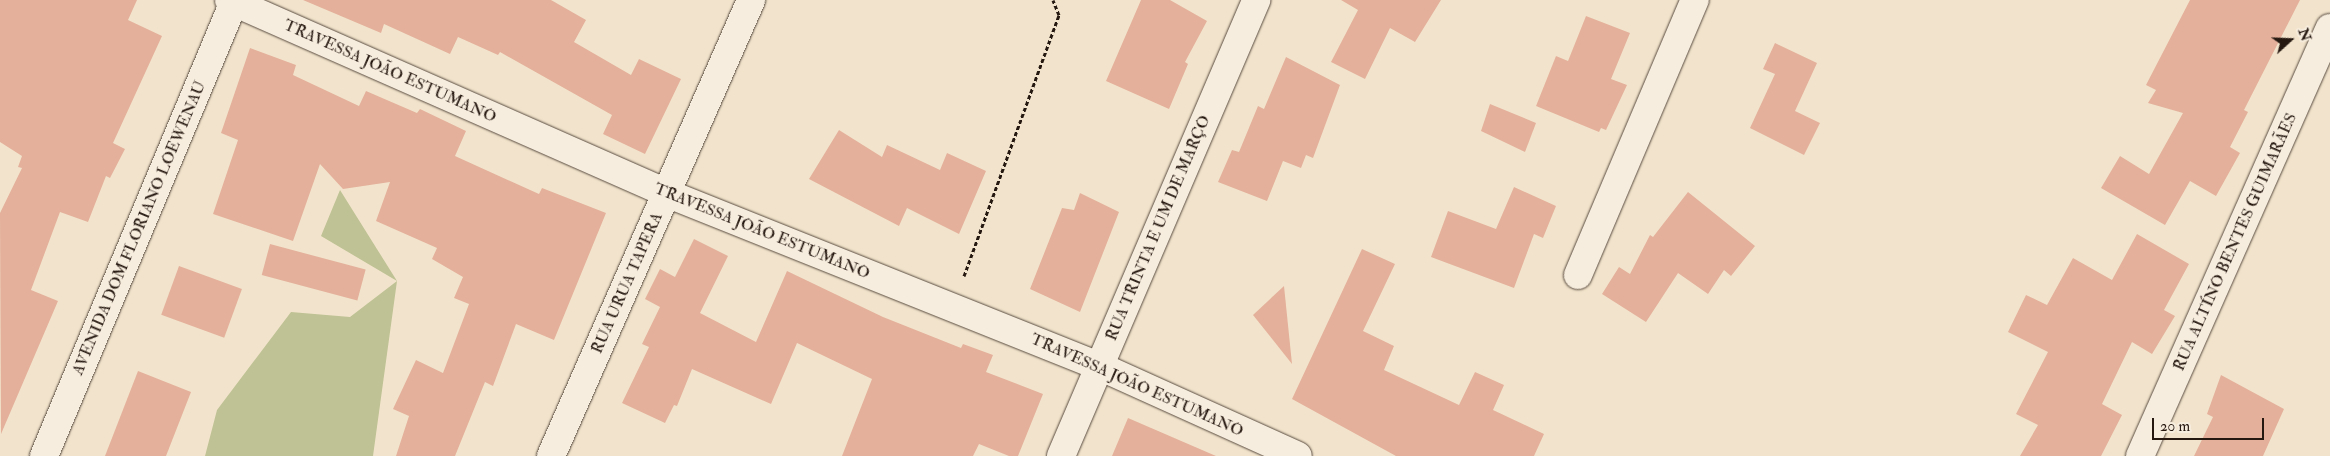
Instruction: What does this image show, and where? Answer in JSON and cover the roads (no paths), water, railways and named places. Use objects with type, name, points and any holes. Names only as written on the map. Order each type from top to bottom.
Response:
[{"type":"street","name":"RUA URUA TAPERA","points":[[551,456],[751,0]]},
{"type":"street","name":"RUA TRINTA E UM DE MARÇO","points":[[1061,456],[1256,0]]},
{"type":"street","points":[[1578,276],[1695,0]]},
{"type":"street","name":"TRAVESSA JOÃO ESTUMANO","points":[[233,1],[666,193],[1099,366],[1298,456]]},
{"type":"street","name":"AVENIDA DOM FLORIANO LOEWENAU","points":[[44,456],[233,1]]},
{"type":"street","name":"RUA ALTÍNO BENTES GUIMARÃES","points":[[2140,456],[2330,28]]}]
